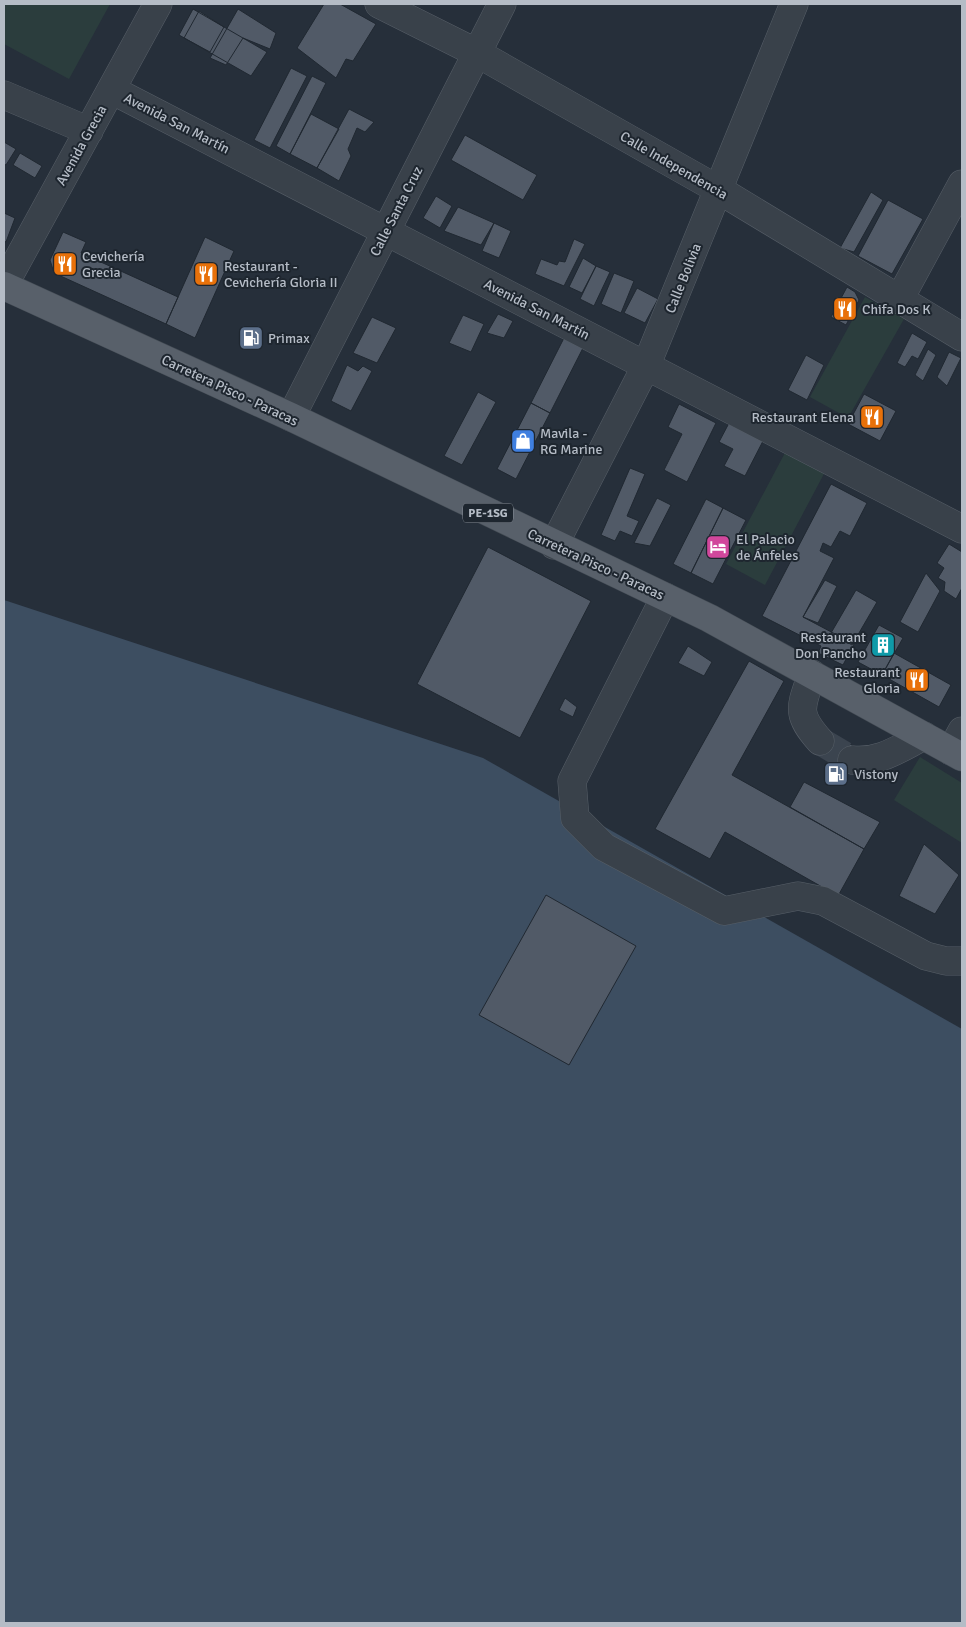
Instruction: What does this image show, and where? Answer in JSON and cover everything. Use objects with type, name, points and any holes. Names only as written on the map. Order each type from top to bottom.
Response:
[{"type":"main road","name":"Carretera Pisco - Paracas","points":[[4,285],[291,417],[554,545],[710,618],[924,736],[958,747]]},
{"type":"street","name":"Avenida Grecia","points":[[4,285],[158,4]]},
{"type":"street","name":"Calle Independencia","points":[[379,4],[477,53],[719,190],[962,337]]},
{"type":"street","name":"Calle Santa Cruz","points":[[291,417],[502,4]]},
{"type":"street","name":"Calle Bolivia","points":[[554,545],[646,366],[794,4]]},
{"type":"street","name":"Avenida San Martín","points":[[112,90],[962,529]]},
{"type":"street","points":[[4,95],[89,131]]},
{"type":"street","points":[[899,300],[962,184]]},
{"type":"street","points":[[665,597],[572,781],[575,818],[604,847],[724,911],[798,896],[823,901],[926,956],[946,961],[962,962]]},
{"type":"street","points":[[812,674],[801,708],[807,726],[820,741]]},
{"type":"street","points":[[852,760],[865,762],[880,759],[924,736]]},
{"type":"shaded area","points":[[4,4],[110,4],[69,79],[4,44]]},
{"type":"shaded area","points":[[865,297],[904,319],[848,418],[810,397]]},
{"type":"shaded area","points":[[787,449],[826,470],[765,585],[726,564]]},
{"type":"shaded area","points":[[920,757],[962,783],[962,843],[894,800]]},
{"type":"water","points":[[4,600],[483,758],[962,1029],[962,1623],[4,1623]]},
{"type":"building","points":[[324,4],[340,4],[376,24],[353,61],[346,59],[336,78],[297,48]]},
{"type":"building","points":[[193,9],[267,52],[251,76],[179,35]]},
{"type":"building","points":[[238,9],[276,33],[270,49],[243,38],[226,65],[210,58]]},
{"type":"building","points":[[199,11],[224,27],[210,52],[184,38]]},
{"type":"building","points":[[291,68],[307,76],[270,148],[254,140]]},
{"type":"building","points":[[312,76],[326,83],[290,154],[276,146]]},
{"type":"building","points":[[349,109],[374,122],[365,132],[357,128],[348,149],[351,156],[339,181],[317,168]]},
{"type":"building","points":[[311,114],[339,129],[317,168],[290,154]]},
{"type":"building","points":[[465,135],[537,175],[523,200],[451,160]]},
{"type":"building","points":[[4,142],[16,149],[6,165],[4,164]]},
{"type":"building","points":[[20,153],[42,166],[35,178],[13,165]]},
{"type":"building","points":[[871,192],[883,200],[854,252],[840,248]]},
{"type":"building","points":[[436,196],[452,206],[440,228],[423,218]]},
{"type":"building","points":[[888,200],[923,219],[892,274],[858,256]]},
{"type":"building","points":[[458,207],[494,223],[481,245],[444,231]]},
{"type":"building","points":[[4,213],[15,218],[6,242],[4,241]]},
{"type":"building","points":[[494,223],[511,231],[499,258],[482,251]]},
{"type":"building","points":[[63,232],[86,242],[81,253],[178,297],[166,324],[54,273],[50,260]]},
{"type":"building","name":"Restaurant - Cevichería Gloria II","points":[[205,237],[234,251],[195,338],[166,324]]},
{"type":"building","points":[[574,239],[585,244],[564,286],[535,274],[541,259],[557,265],[559,261],[565,262]]},
{"type":"building","points":[[583,258],[596,266],[582,293],[569,287]]},
{"type":"building","points":[[596,266],[610,272],[594,306],[580,299]]},
{"type":"building","points":[[614,273],[634,281],[621,313],[601,304]]},
{"type":"building","name":"Chifa Dos K","points":[[847,287],[855,292],[859,300],[846,325],[831,317]]},
{"type":"building","points":[[637,288],[658,299],[645,323],[624,313]]},
{"type":"building","points":[[498,314],[513,321],[504,338],[487,333]]},
{"type":"building","points":[[463,315],[484,324],[471,352],[449,343]]},
{"type":"building","points":[[372,317],[396,328],[377,363],[353,353]]},
{"type":"building","name":"Primax","points":[[246,330],[261,336],[256,348],[241,341]]},
{"type":"building","points":[[912,333],[927,342],[918,359],[912,356],[905,367],[897,363]]},
{"type":"building","points":[[565,336],[584,346],[550,413],[531,403]]},
{"type":"building","points":[[928,349],[936,355],[923,381],[915,375]]},
{"type":"building","points":[[949,352],[961,358],[947,386],[937,377]]},
{"type":"building","points":[[806,355],[824,365],[807,400],[788,390]]},
{"type":"building","points":[[347,365],[358,371],[363,366],[372,371],[351,411],[331,401]]},
{"type":"building","points":[[478,392],[496,402],[462,465],[444,456]]},
{"type":"building","name":"Restaurant Elena","points":[[864,394],[896,411],[880,441],[848,424]]},
{"type":"building","name":"Mavila - RG Marine","points":[[531,403],[550,413],[516,479],[497,469]]},
{"type":"building","points":[[679,404],[716,423],[687,482],[664,470],[682,434],[668,427]]},
{"type":"building","points":[[729,423],[763,441],[745,476],[724,466],[733,449],[719,442]]},
{"type":"building","points":[[630,468],[645,474],[627,516],[639,521],[632,536],[620,531],[615,541],[601,535]]},
{"type":"building","points":[[831,484],[867,503],[850,536],[840,531],[831,547],[823,543],[820,551],[834,558],[803,617],[854,644],[843,665],[818,653],[821,646],[762,616]]},
{"type":"building","points":[[657,498],[671,505],[650,546],[634,543]]},
{"type":"building","points":[[706,499],[723,508],[691,573],[673,564]]},
{"type":"building","name":"El Palacio de Ánfeles","points":[[723,508],[746,520],[713,584],[691,573]]},
{"type":"building","points":[[949,544],[962,552],[962,588],[956,599],[944,591],[945,582],[938,578],[944,568],[937,563]]},
{"type":"building","points":[[488,547],[591,601],[520,738],[417,684]]},
{"type":"building","points":[[926,573],[940,591],[918,632],[900,622]]},
{"type":"building","points":[[825,580],[837,586],[818,623],[803,617]]},
{"type":"building","points":[[856,590],[877,602],[852,645],[831,633]]},
{"type":"building","name":"Restaurant Don Pancho","points":[[879,625],[903,638],[882,675],[858,662]]},
{"type":"building","points":[[688,646],[712,662],[704,676],[678,663]]},
{"type":"building","name":"Restaurant Gloria","points":[[894,653],[951,685],[939,707],[882,675]]},
{"type":"building","points":[[749,661],[784,681],[732,775],[864,849],[838,896],[725,832],[710,859],[655,829]]},
{"type":"building","points":[[565,698],[577,707],[573,717],[559,710]]},
{"type":"building","points":[[827,730],[858,749],[846,771],[814,753]]},
{"type":"building","points":[[804,782],[880,822],[864,849],[790,807]]},
{"type":"building","points":[[924,844],[959,875],[935,914],[899,896]]},
{"type":"building","points":[[546,895],[636,946],[569,1065],[479,1015]]},
{"type":"tunnel","points":[[820,741],[852,760]]},
{"type":"place","name":"Cevichería Grecia","points":[[65,264]]},
{"type":"place","name":"Restaurant - Cevichería Gloria II","points":[[206,274]]},
{"type":"place","name":"Chifa Dos K","points":[[845,309]]},
{"type":"place","name":"Primax","points":[[251,338]]},
{"type":"place","name":"Restaurant Elena","points":[[872,417]]},
{"type":"place","name":"Mavila - RG Marine","points":[[523,441]]},
{"type":"place","name":"El Palacio de Ánfeles","points":[[718,547]]},
{"type":"place","name":"Restaurant Don Pancho","points":[[883,645]]},
{"type":"place","name":"Restaurant Gloria","points":[[917,680]]},
{"type":"place","name":"Vistony","points":[[836,774]]}]
